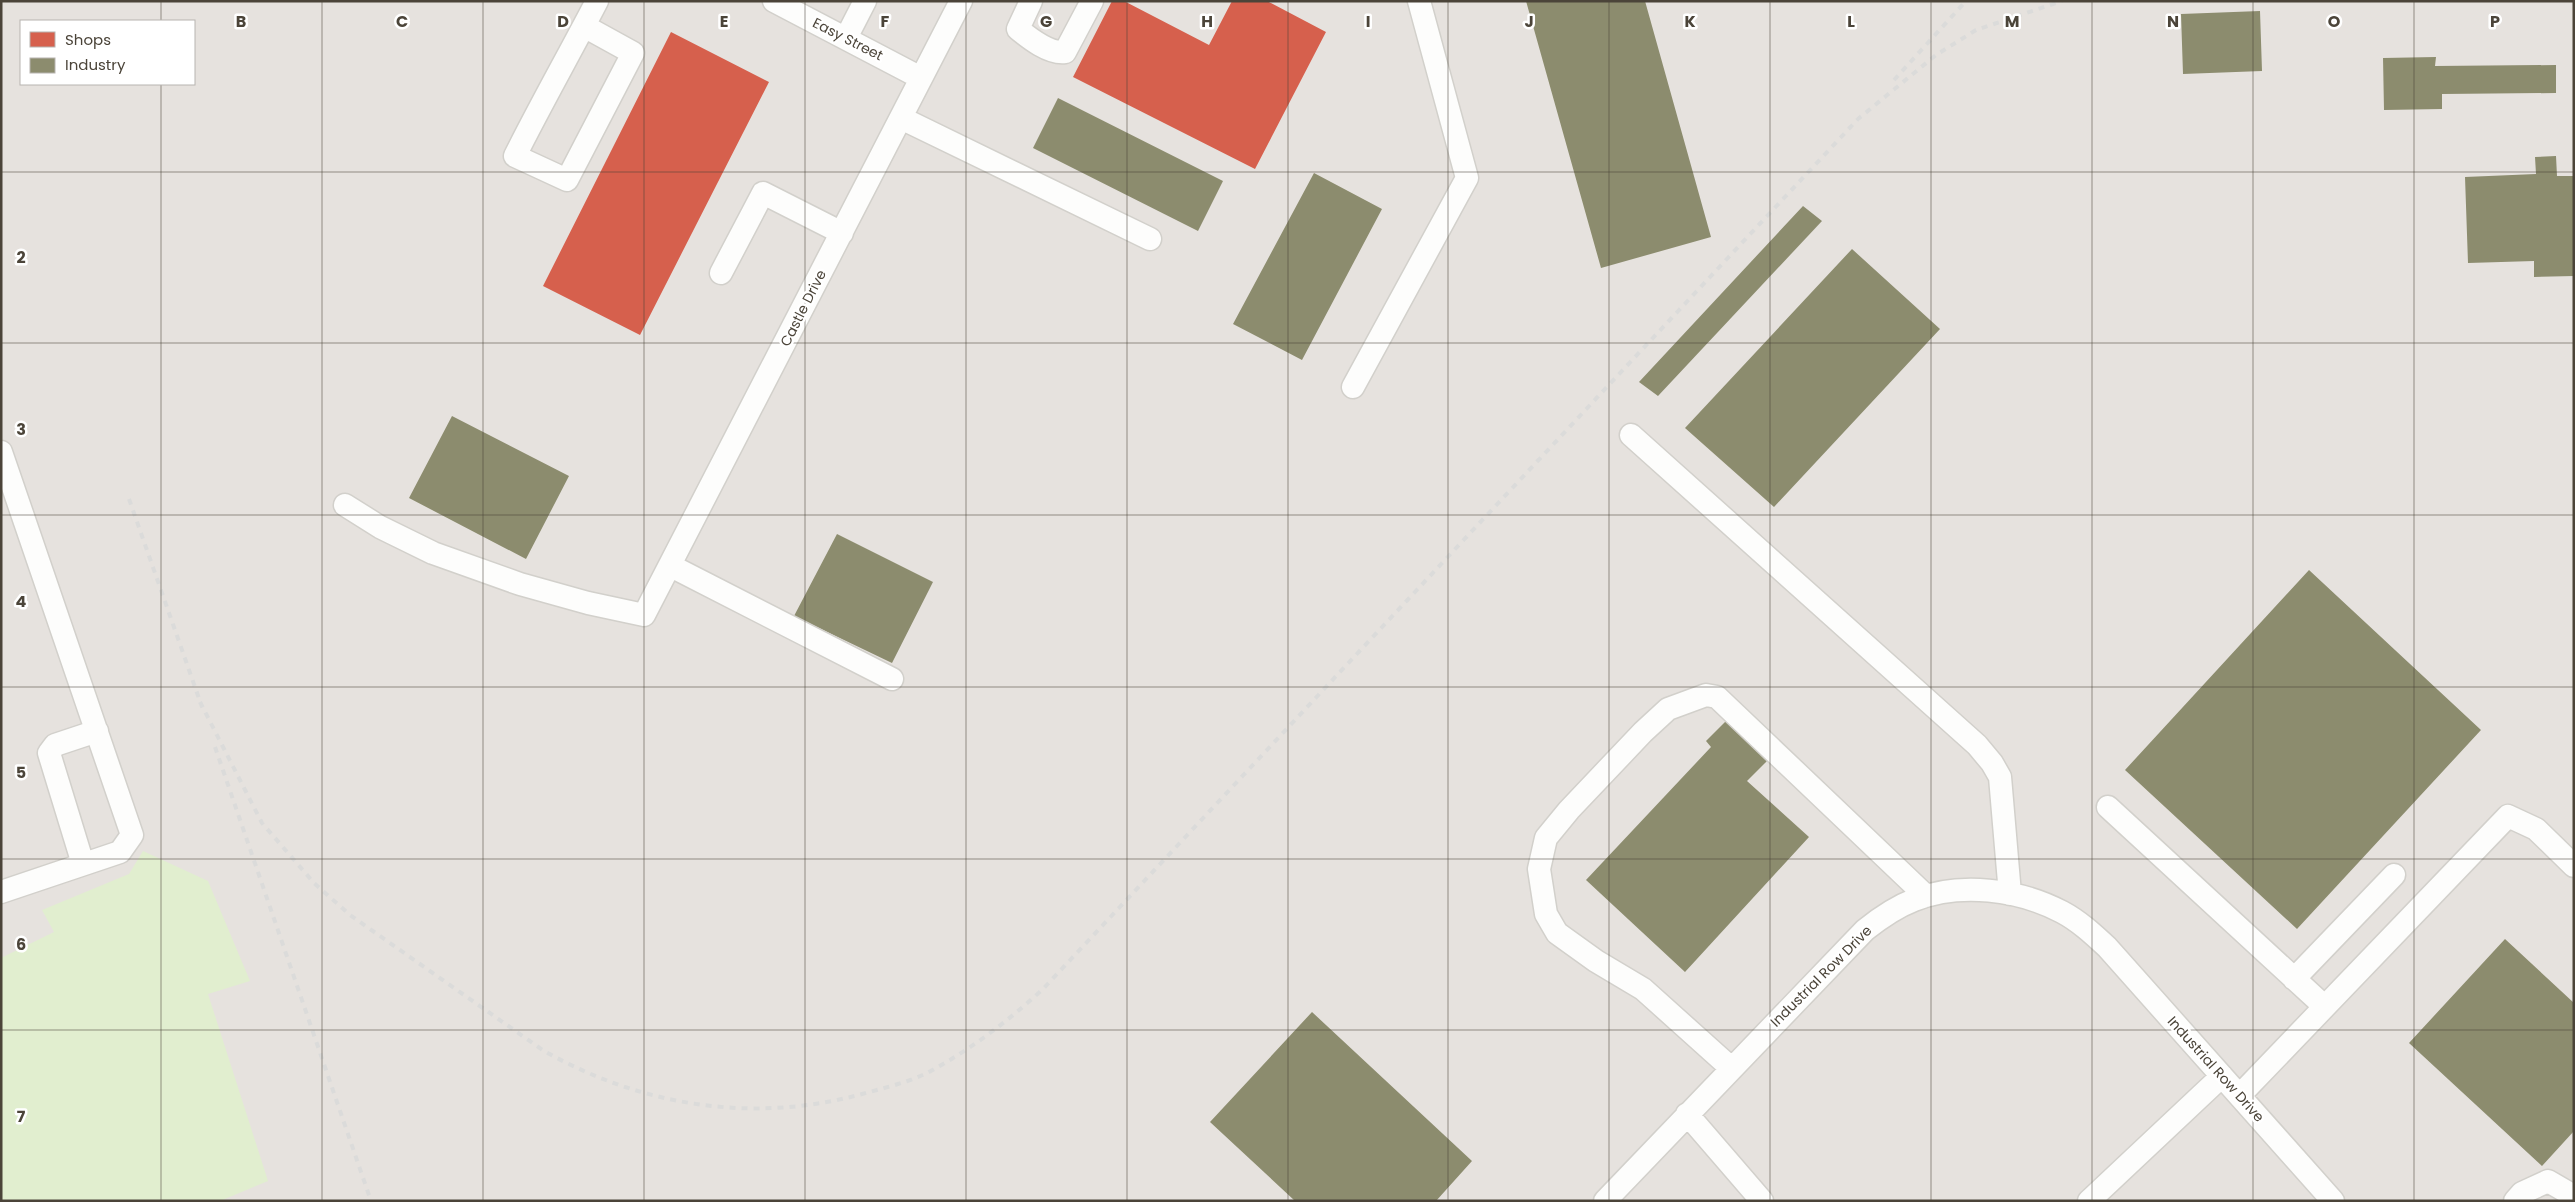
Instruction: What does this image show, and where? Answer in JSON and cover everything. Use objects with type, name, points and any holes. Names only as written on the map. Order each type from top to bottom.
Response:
[{"type":"street","points":[[584,26],[633,53],[567,180],[515,156],[597,1]]},
{"type":"street","name":"Easy Street","points":[[774,1],[922,78]]},
{"type":"street","points":[[846,38],[865,1]]},
{"type":"street","name":"Castle Drive","points":[[345,506],[380,527],[433,554],[562,596],[644,615],[961,1]]},
{"type":"street","points":[[1031,1],[1018,29],[1028,37],[1058,53],[1065,52],[1092,1]]},
{"type":"street","points":[[1353,387],[1467,178],[1419,1]]},
{"type":"street","points":[[901,118],[1150,239]]},
{"type":"street","points":[[721,273],[763,193],[842,233]]},
{"type":"street","points":[[1631,434],[1878,654],[1977,745],[1992,763],[2000,777],[2003,797],[2010,894]]},
{"type":"street","points":[[1,452],[132,835],[120,852],[1,892]]},
{"type":"street","points":[[670,566],[892,679]]},
{"type":"street","points":[[1731,1068],[1643,989],[1596,961],[1557,933],[1546,914],[1540,890],[1538,869],[1546,838],[1583,796],[1668,709],[1706,695],[1718,697],[1926,896]]},
{"type":"street","points":[[83,864],[49,753],[55,745],[97,731]]},
{"type":"street","points":[[2108,807],[2324,1006]]},
{"type":"street","points":[[2240,1095],[2508,816],[2536,829],[2574,866]]},
{"type":"street","points":[[2294,979],[2394,875]]},
{"type":"street","name":"Industrial Row Drive","points":[[1605,1201],[1865,930],[1888,913],[1926,896],[1954,891],[1982,890],[2038,901],[2063,912],[2108,947],[2334,1201]]},
{"type":"street","points":[[2089,1201],[2222,1076]]},
{"type":"street","points":[[1687,1114],[1762,1201]]},
{"type":"street","points":[[2515,1201],[2522,1192],[2548,1181],[2574,1196]]},
{"type":"shaded area","points":[[1,1],[2574,1],[2574,1201],[1,1201]]},
{"type":"green space","points":[[143,851],[208,881],[250,981],[208,994],[268,1181],[220,1201],[1,1201],[1,958],[54,932],[42,910],[129,874]]},
{"type":"building: Shops","points":[[1112,1],[1124,1],[1209,45],[1232,1],[1267,1],[1326,32],[1255,169],[1073,77]]},
{"type":"building: Shops","points":[[671,32],[769,82],[640,335],[543,286]]},
{"type":"building: Industry","points":[[1526,1],[1645,1],[1711,237],[1601,268]]},
{"type":"building: Industry","points":[[2260,11],[2262,71],[2183,74],[2181,14]]},
{"type":"building: Industry","points":[[2436,57],[2435,66],[2556,65],[2556,93],[2442,94],[2442,109],[2384,110],[2383,58]]},
{"type":"building: Industry","points":[[1058,98],[1223,181],[1198,231],[1033,148]]},
{"type":"building: Industry","points":[[2556,156],[2557,176],[2574,176],[2574,276],[2534,277],[2534,261],[2468,263],[2465,177],[2536,174],[2535,157]]},
{"type":"building: Industry","points":[[1314,173],[1382,209],[1302,360],[1233,324]]},
{"type":"building: Industry","points":[[1803,206],[1822,221],[1658,396],[1639,382]]},
{"type":"building: Industry","points":[[1852,249],[1940,329],[1774,507],[1685,428]]},
{"type":"building: Industry","points":[[452,416],[569,476],[526,559],[409,498]]},
{"type":"building: Industry","points":[[837,534],[933,582],[892,663],[794,616]]},
{"type":"building: Industry","points":[[2309,570],[2481,730],[2297,929],[2125,770]]},
{"type":"building: Industry","points":[[1726,721],[1767,761],[1747,781],[1809,837],[1685,972],[1586,880],[1711,747],[1706,741]]},
{"type":"building: Industry","points":[[2505,939],[2574,1003],[2574,1131],[2542,1166],[2409,1043]]},
{"type":"building: Industry","points":[[1312,1012],[1472,1161],[1436,1201],[1295,1201],[1210,1122]]},
{"type":"railway","points":[[1894,80],[1966,1]]},
{"type":"railway","points":[[200,702],[262,823],[314,883],[350,915],[544,1051],[581,1070],[659,1097],[739,1108],[780,1108],[821,1103],[911,1080],[943,1064],[973,1045],[1016,1013],[1043,989],[1858,119],[1936,55],[1976,30],[2062,1]]},
{"type":"railway","points":[[129,499],[202,707]]},
{"type":"railway","points":[[215,747],[371,1201]]}]
